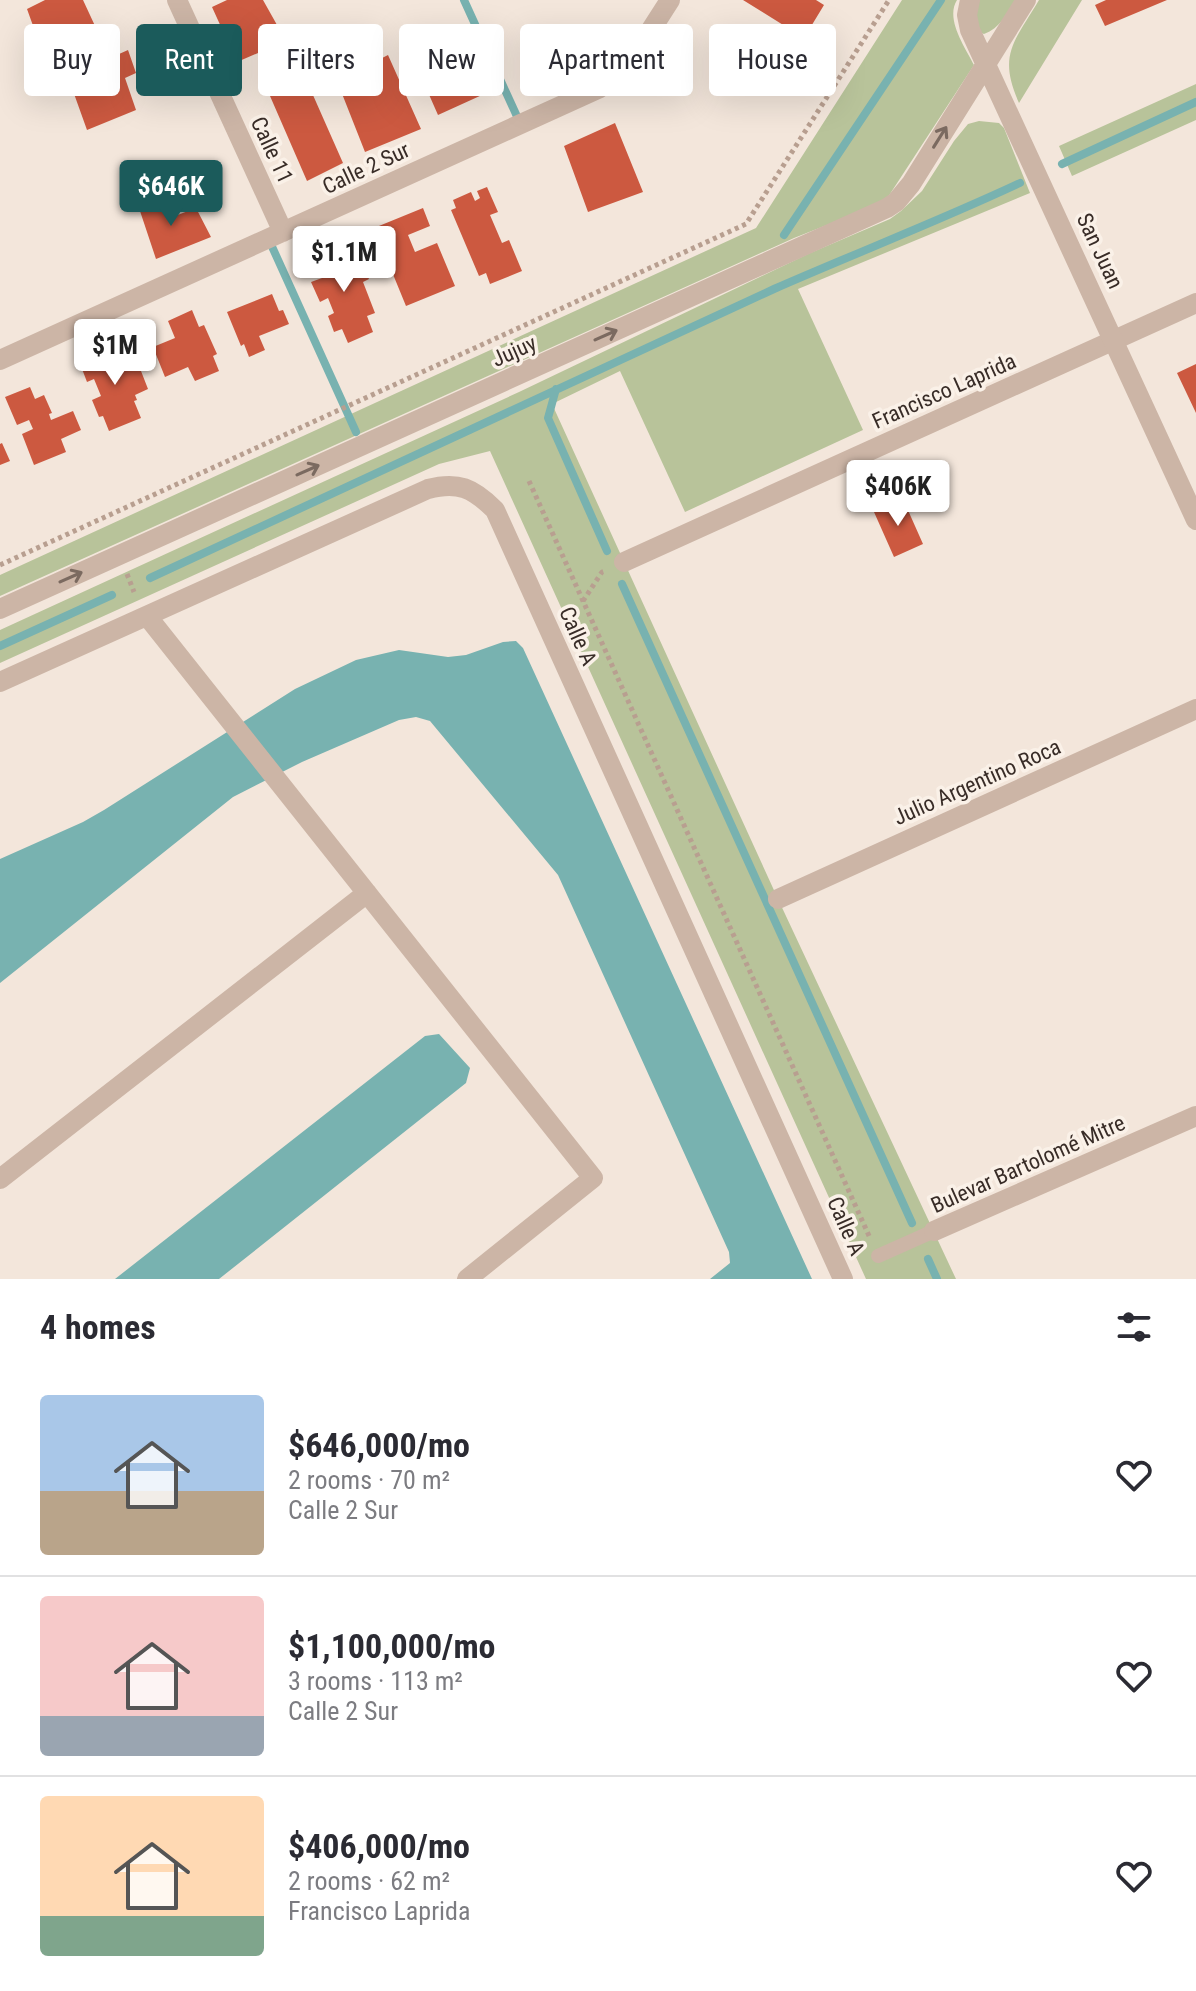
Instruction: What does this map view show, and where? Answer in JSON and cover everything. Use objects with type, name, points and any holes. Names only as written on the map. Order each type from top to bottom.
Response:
[{"type":"street","name":"Calle 11","points":[[177,0],[283,232]]},
{"type":"street","name":"Calle 2 Sur","points":[[0,360],[598,89],[619,74],[670,0]]},
{"type":"street","name":"Jujuy","points":[[0,609],[887,208],[911,184],[1026,0]]},
{"type":"street","name":"San Juan","points":[[970,1],[967,15],[970,30],[1196,520]]},
{"type":"street","name":"Francisco Laprida","points":[[624,562],[1196,303]]},
{"type":"street","name":"Calle A","points":[[0,682],[428,489],[446,484],[465,487],[481,496],[495,510],[843,1279]]},
{"type":"street","points":[[147,616],[593,1178],[467,1279]]},
{"type":"street","name":"Julio Argentino Roca","points":[[778,899],[1196,709]]},
{"type":"street","points":[[0,1179],[367,893]]},
{"type":"street","name":"Bulevar Bartolomé Mitre","points":[[934,1231],[1196,1116]]},
{"type":"lane","name":"Bulevar Bartolomé Mitre","points":[[878,1256],[934,1231]]},
{"type":"path","points":[[0,565],[746,224],[889,0]]},
{"type":"path","points":[[529,481],[878,1256]]},
{"type":"path","points":[[583,602],[602,572],[624,562]]},
{"type":"green space","points":[[902,0],[957,0],[953,16],[955,24],[974,65],[888,197],[880,204],[794,238],[0,596],[0,575],[756,228]]},
{"type":"green space","points":[[978,0],[1016,0],[999,24],[984,34],[979,32],[975,12]]},
{"type":"green space","points":[[1039,0],[1082,0],[1019,103],[1009,72],[1009,60],[1016,38]]},
{"type":"green space","points":[[1196,84],[1196,120],[1072,176],[1059,146]]},
{"type":"green space","points":[[979,121],[999,123],[1004,128],[1030,193],[798,289],[863,430],[685,512],[620,371],[552,404],[956,1279],[866,1279],[490,451],[439,464],[0,663],[0,630],[519,392],[808,254],[890,219],[922,191],[968,124]]},
{"type":"water","points":[[516,641],[523,648],[812,1279],[710,1279],[730,1263],[729,1252],[558,875],[430,721],[416,717],[399,720],[302,762],[233,797],[0,983],[0,859],[83,822],[295,689],[356,660],[399,650],[448,657],[466,655],[503,642]]},
{"type":"water","points":[[439,1034],[470,1068],[466,1083],[219,1279],[115,1279],[425,1036]]},
{"type":"building","points":[[45,0],[83,0],[94,24],[32,24],[27,9]]},
{"type":"building","points":[[227,0],[263,0],[276,24],[258,24],[258,53],[242,60],[242,24],[220,24],[212,7]]},
{"type":"building","points":[[743,0],[816,0],[824,5],[812,24],[782,24]]},
{"type":"building","points":[[1106,0],[1167,0],[1105,26],[1095,5]]},
{"type":"building","points":[[128,50],[136,73],[125,78],[136,110],[87,130],[75,96],[120,96],[120,54]]},
{"type":"building","points":[[388,55],[399,80],[399,96],[406,96],[421,129],[365,152],[343,96],[383,96],[383,58]]},
{"type":"building","points":[[270,96],[313,96],[343,163],[307,181]]},
{"type":"building","points":[[430,96],[480,96],[438,115]]},
{"type":"building","points":[[615,123],[643,192],[588,212],[564,146]]},
{"type":"building","points":[[487,187],[498,212],[490,215],[502,243],[509,240],[522,271],[490,284],[486,273],[479,276],[451,210],[456,208],[453,200],[471,192],[475,201],[480,198],[477,191]]},
{"type":"building","points":[[158,194],[167,219],[196,208],[211,237],[156,259],[138,205]]},
{"type":"building","points":[[423,208],[430,226],[408,235],[415,252],[437,243],[455,286],[406,306],[374,228]]},
{"type":"building","points":[[340,246],[349,266],[361,261],[369,279],[363,282],[375,313],[367,316],[373,332],[348,343],[342,329],[334,332],[328,316],[334,313],[328,298],[320,302],[311,282],[322,278],[313,257]]},
{"type":"building","points":[[272,294],[289,324],[259,336],[265,350],[249,357],[227,312]]},
{"type":"building","points":[[192,310],[199,327],[204,325],[217,354],[213,356],[219,371],[195,381],[188,367],[165,377],[153,347],[175,338],[168,321]]},
{"type":"building","points":[[110,348],[115,361],[134,353],[148,389],[135,395],[137,400],[134,401],[141,418],[109,431],[92,400],[101,396],[94,379],[87,382],[79,361]]},
{"type":"building","points":[[1196,364],[1196,413],[1177,373]]},
{"type":"building","points":[[30,387],[35,399],[44,395],[52,413],[49,414],[51,420],[73,411],[81,430],[61,439],[66,452],[34,465],[22,434],[33,429],[29,420],[17,425],[5,397]]},
{"type":"building","points":[[0,444],[10,461],[0,465]]},
{"type":"building","points":[[903,499],[923,544],[894,557],[874,512]]},
{"type":"waterway","points":[[464,0],[520,123]]},
{"type":"waterway","points":[[784,235],[941,0]]},
{"type":"waterway","points":[[1062,164],[1196,102]]},
{"type":"waterway","points":[[150,578],[774,289],[1020,183]]},
{"type":"waterway","points":[[269,240],[356,432]]},
{"type":"waterway","points":[[556,389],[548,418],[607,551]]},
{"type":"waterway","points":[[622,584],[912,1223]]},
{"type":"waterway","points":[[0,646],[112,595]]},
{"type":"waterway","points":[[928,1259],[937,1279]]}]
